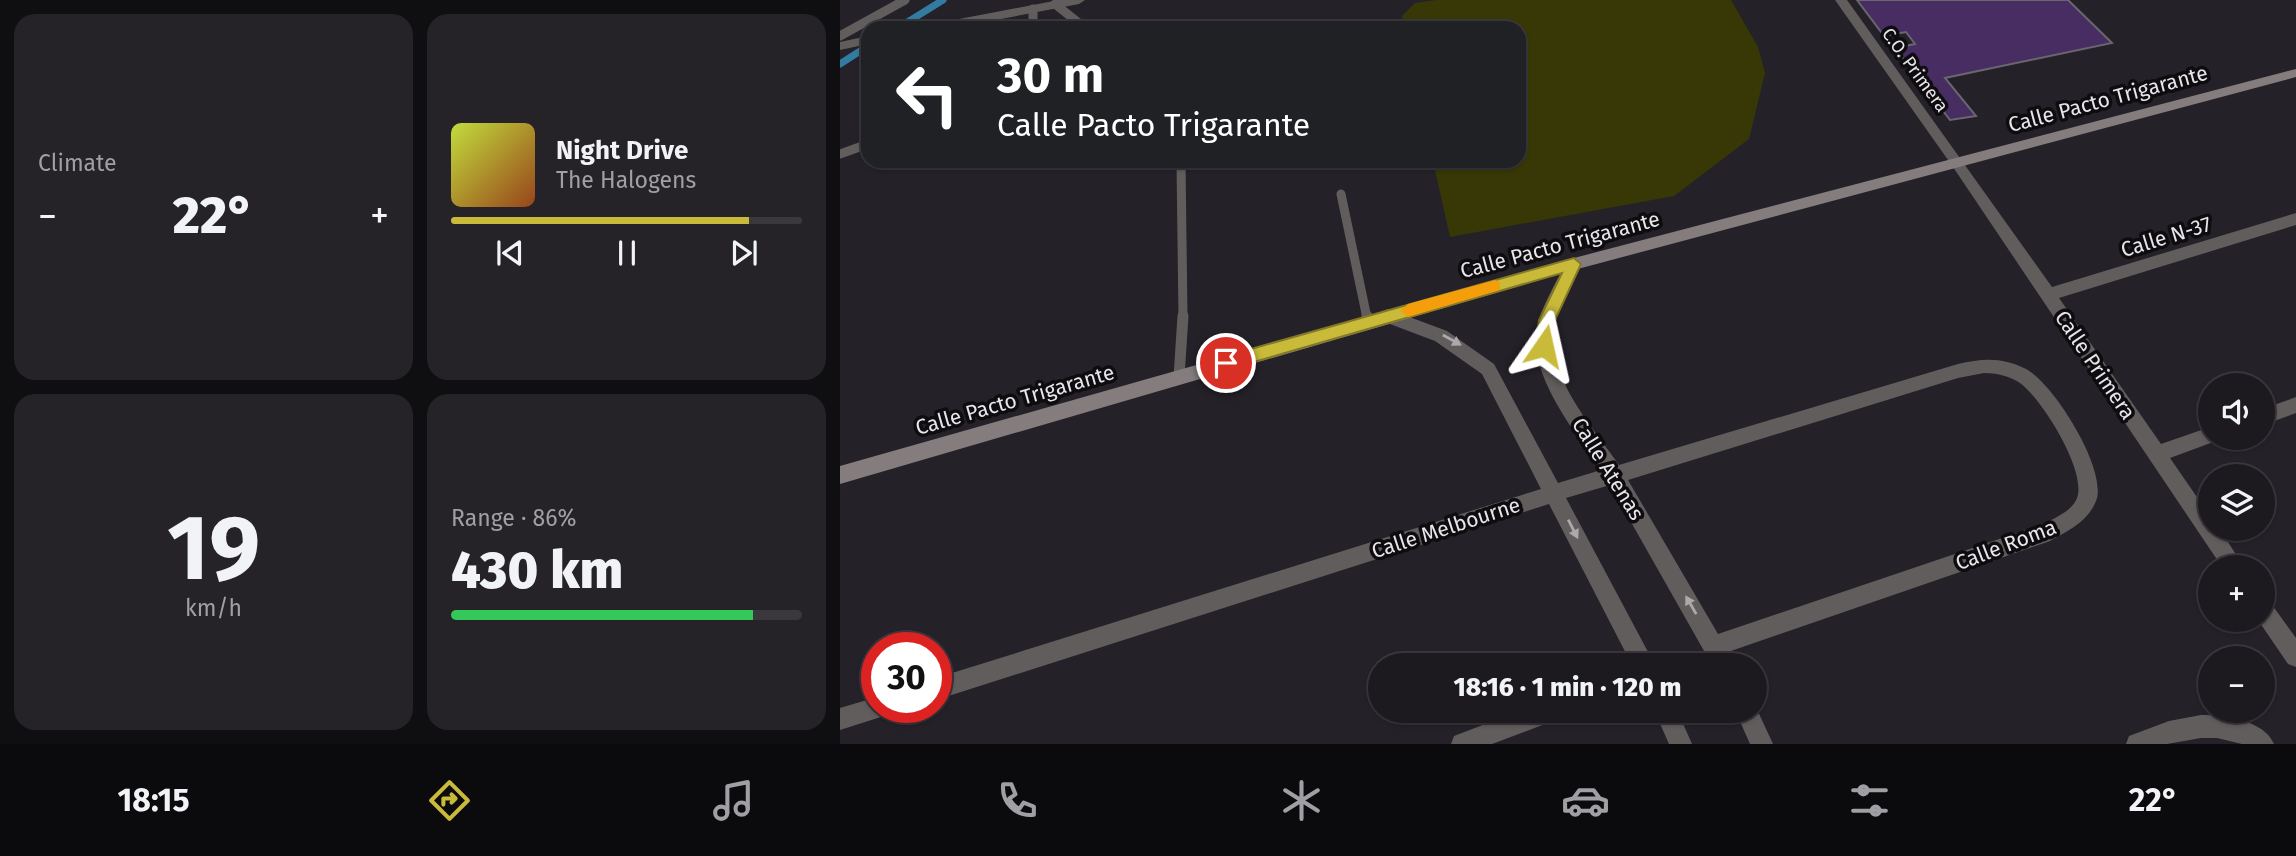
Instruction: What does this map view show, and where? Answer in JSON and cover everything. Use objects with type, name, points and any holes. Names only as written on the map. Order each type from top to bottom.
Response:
[{"type":"street","points":[[970,21],[1079,0]]},
{"type":"street","name":"C.O. Primera","points":[[1841,0],[1958,163]]},
{"type":"street","points":[[840,46],[861,42]]},
{"type":"street","name":"Calle Pacto Trigarante","points":[[840,475],[1574,264],[2296,72]]},
{"type":"street","name":"Calle Primera","points":[[1958,163],[2226,555]]},
{"type":"street","name":"Calle N-37","points":[[2048,295],[2296,219]]},
{"type":"street","name":"Calle Atenas","points":[[1574,264],[1547,320],[1544,346],[1555,385],[1615,475],[1718,653]]},
{"type":"street","points":[[1388,316],[1432,330],[1462,345],[1488,369],[1638,653]]},
{"type":"street","name":"Calle Roma","points":[[1715,646],[2043,534],[2077,516],[2088,496],[2086,472],[2070,439],[2038,390],[2028,379],[2008,368],[1986,365],[1958,371]]},
{"type":"street","name":"Calle Melbourne","points":[[952,684],[1555,493],[1958,371]]},
{"type":"street","points":[[2275,413],[2296,405]]},
{"type":"street","points":[[2155,455],[2198,439]]},
{"type":"street","points":[[2275,625],[2296,656]]},
{"type":"street","points":[[840,719],[861,713]]},
{"type":"street","points":[[1462,744],[1518,723]]},
{"type":"street","points":[[1671,723],[1681,744]]},
{"type":"street","points":[[1752,723],[1762,744]]},
{"type":"street","points":[[2137,744],[2159,734],[2195,726],[2226,726],[2263,744]]},
{"type":"lane","points":[[867,21],[905,0]]},
{"type":"lane","points":[[1055,5],[1076,21]]},
{"type":"lane","points":[[1033,9],[1033,21]]},
{"type":"lane","points":[[840,36],[861,24]]},
{"type":"lane","points":[[840,154],[861,146]]},
{"type":"lane","points":[[1179,377],[1183,319],[1181,168]]},
{"type":"lane","points":[[1341,194],[1368,322]]},
{"type":"shaded area","points":[[1436,0],[1731,0],[1758,47],[1765,73],[1749,139],[1674,196],[1450,237],[1435,168],[1526,168],[1526,21],[1403,21],[1402,16],[1415,3]]},
{"type":"building","points":[[1857,0],[2068,0],[2112,43],[1945,78],[1976,116],[1950,120],[1895,48],[1915,44],[1906,32],[1884,36]]},
{"type":"waterway","points":[[909,21],[943,0]]},
{"type":"waterway","points":[[840,64],[861,50]]},
{"type":"slow traffic","points":[[1408,311],[1495,286]]},
{"type":"route","points":[[1226,363],[1574,264],[1547,320],[1544,346]]}]
